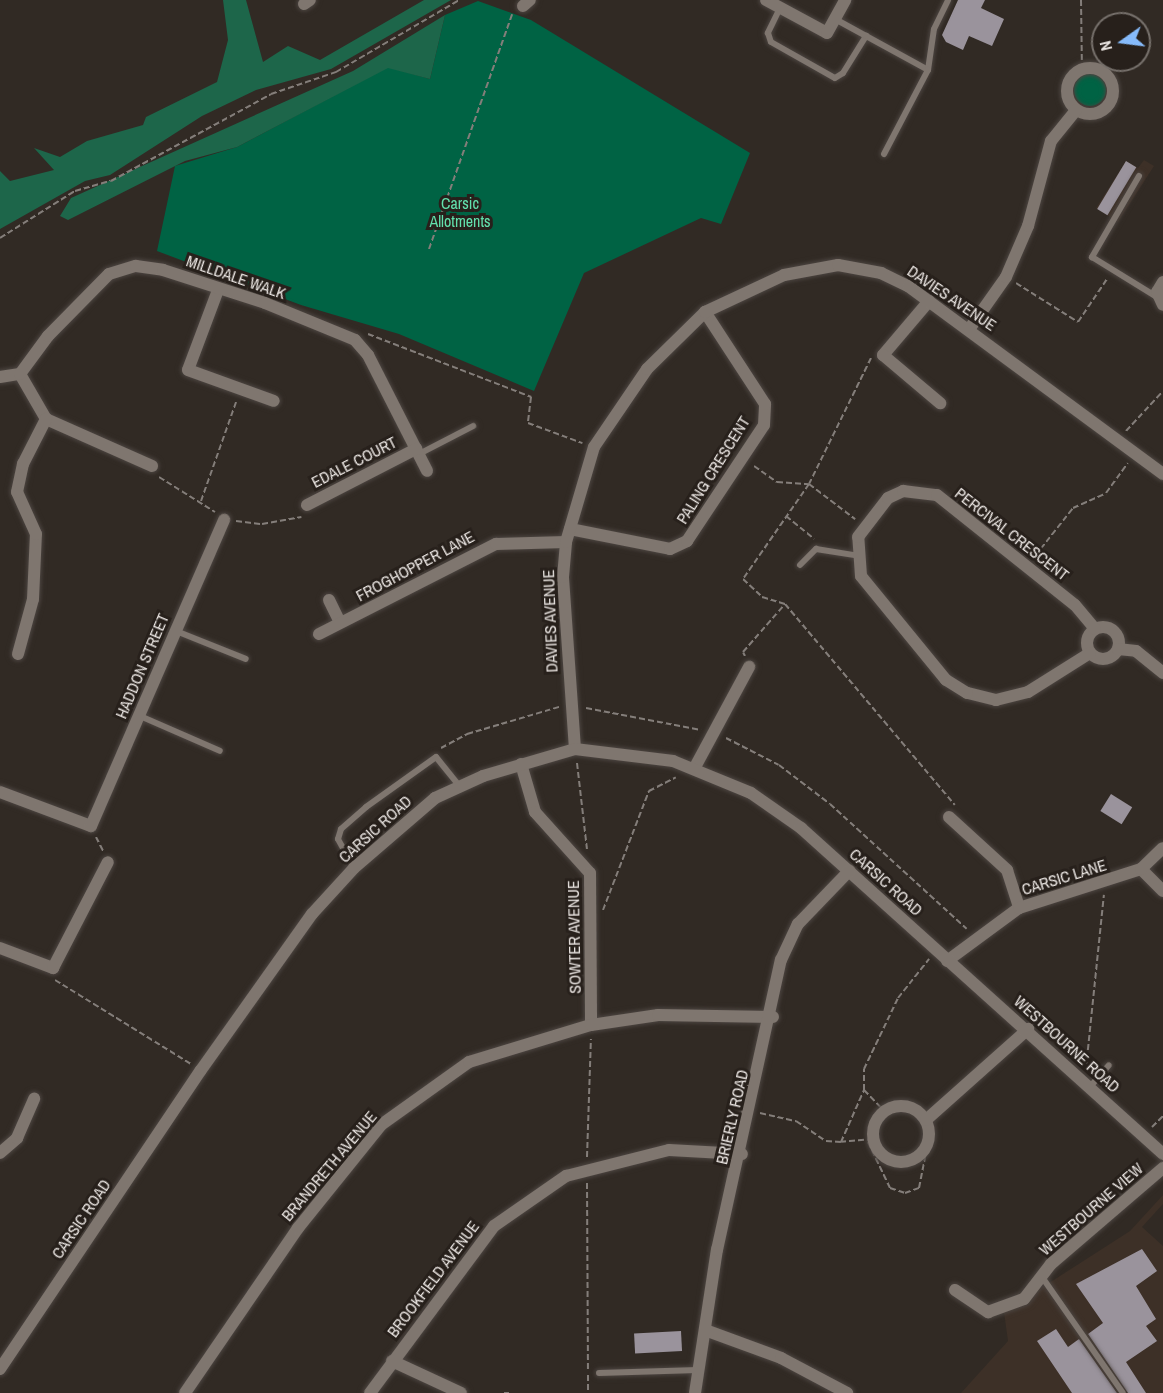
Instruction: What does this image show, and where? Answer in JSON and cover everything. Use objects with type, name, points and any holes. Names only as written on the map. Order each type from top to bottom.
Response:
[{"type":"street","points":[[766,0],[827,33],[845,0]]},
{"type":"street","points":[[1082,70],[1105,73],[1113,95],[1099,113],[1076,110],[1067,92],[1082,70]]},
{"type":"street","points":[[970,328],[1005,277],[1028,225],[1051,141],[1076,110]]},
{"type":"street","name":"DAVIES AVENUE","points":[[575,749],[563,577],[566,543],[594,447],[647,369],[705,312],[784,275],[838,265],[881,273],[970,328],[1163,474]]},
{"type":"street","name":"MILLDALE WALK","points":[[20,374],[48,336],[109,274],[136,266],[154,268],[265,303],[355,340]]},
{"type":"street","points":[[1160,301],[1163,282]]},
{"type":"street","points":[[218,290],[188,370],[274,401]]},
{"type":"street","points":[[929,301],[883,355],[940,404]]},
{"type":"street","name":"PALING CRESCENT","points":[[570,529],[670,549],[687,541],[764,425],[765,404],[705,312]]},
{"type":"street","points":[[355,340],[368,355],[427,471]]},
{"type":"street","points":[[0,377],[20,374],[46,419],[152,466]]},
{"type":"street","points":[[18,654],[33,599],[36,534],[17,492],[23,464],[46,419]]},
{"type":"street","name":"EDALE COURT","points":[[307,505],[417,452]]},
{"type":"street","name":"PERCIVAL CRESCENT","points":[[855,555],[863,526],[888,498],[922,490],[937,495],[1075,604],[1095,629],[1113,631],[1118,649]]},
{"type":"street","name":"HADDON STREET","points":[[91,826],[224,520]]},
{"type":"street","name":"FROGHOPPER LANE","points":[[319,634],[496,544],[566,543]]},
{"type":"street","points":[[855,555],[861,576],[946,680],[967,693],[996,700],[1028,692],[1078,665],[1090,653]]},
{"type":"street","points":[[329,600],[340,623]]},
{"type":"street","points":[[1090,653],[1087,642],[1095,629]]},
{"type":"street","points":[[1090,653],[1105,658],[1118,649],[1136,651],[1163,673]]},
{"type":"street","points":[[695,766],[749,667]]},
{"type":"street","name":"CARSIC ROAD","points":[[0,1369],[201,1070],[312,914],[354,868],[435,798],[459,787],[520,764],[575,749],[695,766],[752,793],[849,871],[947,961]]},
{"type":"street","name":"SOWTER AVENUE","points":[[520,764],[535,812],[590,873],[591,1025]]},
{"type":"street","points":[[0,792],[91,826]]},
{"type":"street","points":[[949,817],[1007,870],[1019,908]]},
{"type":"street","name":"CARSIC LANE","points":[[947,961],[1019,908],[1105,883],[1140,869],[1163,848]]},
{"type":"street","points":[[0,948],[53,968],[108,862]]},
{"type":"street","points":[[1140,869],[1163,891]]},
{"type":"street","name":"BRIERLY ROAD","points":[[695,1393],[705,1330],[750,1111],[772,1017],[781,960],[798,924],[849,871]]},
{"type":"street","name":"WESTBOURNE ROAD","points":[[947,961],[1028,1029],[1163,1154]]},
{"type":"street","name":"BRANDRETH AVENUE","points":[[189,1392],[298,1228],[381,1125],[469,1062],[591,1025],[657,1015],[772,1017]]},
{"type":"street","points":[[926,1120],[1028,1029]]},
{"type":"street","points":[[0,1153],[17,1138],[34,1100]]},
{"type":"street","points":[[912,1108],[926,1120],[928,1142],[916,1158],[898,1162],[882,1155],[870,1140],[874,1123],[884,1111],[912,1108]]},
{"type":"street","name":"BROOKFIELD AVENUE","points":[[370,1393],[494,1226],[566,1176],[669,1150],[742,1154]]},
{"type":"street","name":"WESTBOURNE VIEW","points":[[955,1290],[988,1312],[1024,1299],[1041,1277],[1163,1168]]},
{"type":"street","points":[[705,1330],[781,1358],[846,1393]]},
{"type":"street","points":[[393,1361],[461,1393]]},
{"type":"lane","points":[[884,154],[928,70],[934,29],[948,0]]},
{"type":"lane","points":[[780,8],[768,33],[771,42],[835,78],[843,73],[866,36]]},
{"type":"lane","points":[[834,19],[928,70]]},
{"type":"lane","points":[[1139,176],[1092,253],[1094,261],[1160,301]]},
{"type":"lane","points":[[417,452],[473,426]]},
{"type":"lane","points":[[800,565],[816,549],[855,555]]},
{"type":"lane","points":[[176,631],[246,659]]},
{"type":"lane","points":[[139,715],[220,751]]},
{"type":"lane","points":[[354,868],[338,839],[341,829],[366,807],[436,757],[459,787]]},
{"type":"lane","points":[[1087,1085],[1109,1065]]},
{"type":"lane","points":[[1041,1277],[1123,1393]]},
{"type":"lane","points":[[599,1373],[698,1370]]},
{"type":"path","points":[[0,238],[75,191],[111,181],[271,94],[336,72],[459,0]]},
{"type":"path","points":[[1081,0],[1082,70]]},
{"type":"path","points":[[429,249],[513,12],[527,3]]},
{"type":"path","points":[[1005,277],[1078,322],[1112,272]]},
{"type":"path","points":[[355,340],[366,334],[531,397],[528,423],[594,447]]},
{"type":"path","points":[[883,355],[878,350],[866,365],[809,484],[743,579],[762,597],[785,604],[957,807],[949,817]]},
{"type":"path","points":[[201,501],[240,389]]},
{"type":"path","points":[[1117,440],[1163,391]]},
{"type":"path","points":[[1027,567],[1073,508],[1106,493],[1135,453]]},
{"type":"path","points":[[741,458],[777,482],[809,484],[863,526]]},
{"type":"path","points":[[152,466],[155,475],[201,501],[224,520],[285,522],[304,516],[307,505]]},
{"type":"path","points":[[786,516],[827,550]]},
{"type":"path","points":[[749,667],[743,652],[785,604]]},
{"type":"path","points":[[575,749],[590,873]]},
{"type":"path","points":[[591,919],[607,908],[649,791],[695,766]]},
{"type":"path","points":[[91,826],[108,862]]},
{"type":"path","points":[[1087,1085],[1105,883]]},
{"type":"path","points":[[841,1142],[864,1090],[864,1069],[898,998],[936,950]]},
{"type":"path","points":[[53,968],[54,980],[201,1070]]},
{"type":"path","points":[[588,1393],[587,1169],[591,1025]]},
{"type":"path","points":[[864,1090],[884,1111]]},
{"type":"path","points":[[750,1111],[796,1121],[826,1141],[870,1140],[890,1188],[905,1193],[919,1188],[928,1142]]},
{"type":"path","points":[[1143,1135],[1163,1116]]},
{"type":"path","points":[[504,1393],[509,1393]]},
{"type":"shaded area","points":[[1144,160],[1154,166],[1118,222],[1096,208],[1126,161],[1138,168]]},
{"type":"shaded area","points":[[1163,1195],[1163,1204],[1142,1227],[1163,1246],[1163,1393],[961,1393],[1008,1341],[1004,1312],[1130,1231]]},
{"type":"green space","points":[[223,0],[246,0],[263,62],[288,46],[320,60],[424,0],[451,0],[331,69],[256,90],[202,116],[110,175],[85,181],[0,229],[0,171],[10,181],[54,170],[34,148],[60,157],[87,141],[143,125],[146,117],[217,82],[228,40]]},
{"type":"green space","name":"Carsic Allotments","points":[[478,1],[531,20],[750,153],[721,224],[701,218],[584,273],[534,391],[399,334],[301,305],[157,251],[175,166],[237,147],[388,67],[430,79],[445,15]]},
{"type":"green space","points":[[445,15],[430,79],[388,68],[237,147],[185,161],[68,220],[60,216],[71,198],[353,71]]},
{"type":"green space","points":[[1090,74],[1101,79],[1106,90],[1101,101],[1090,106],[1079,101],[1074,90],[1079,79]]},
{"type":"building","points":[[958,0],[985,0],[981,8],[1004,19],[992,46],[969,36],[963,50],[946,42],[942,35]]},
{"type":"building","points":[[1126,161],[1136,167],[1107,215],[1097,209]]},
{"type":"building","points":[[1111,794],[1132,807],[1122,824],[1100,811]]},
{"type":"building","points":[[1142,1249],[1157,1271],[1136,1286],[1156,1319],[1146,1326],[1157,1341],[1126,1362],[1146,1393],[1128,1393],[1088,1334],[1103,1323],[1076,1284]]},
{"type":"building","points":[[1056,1329],[1068,1347],[1079,1339],[1117,1393],[1072,1393],[1037,1341]]},
{"type":"building","points":[[681,1331],[682,1351],[635,1353],[634,1333]]}]
